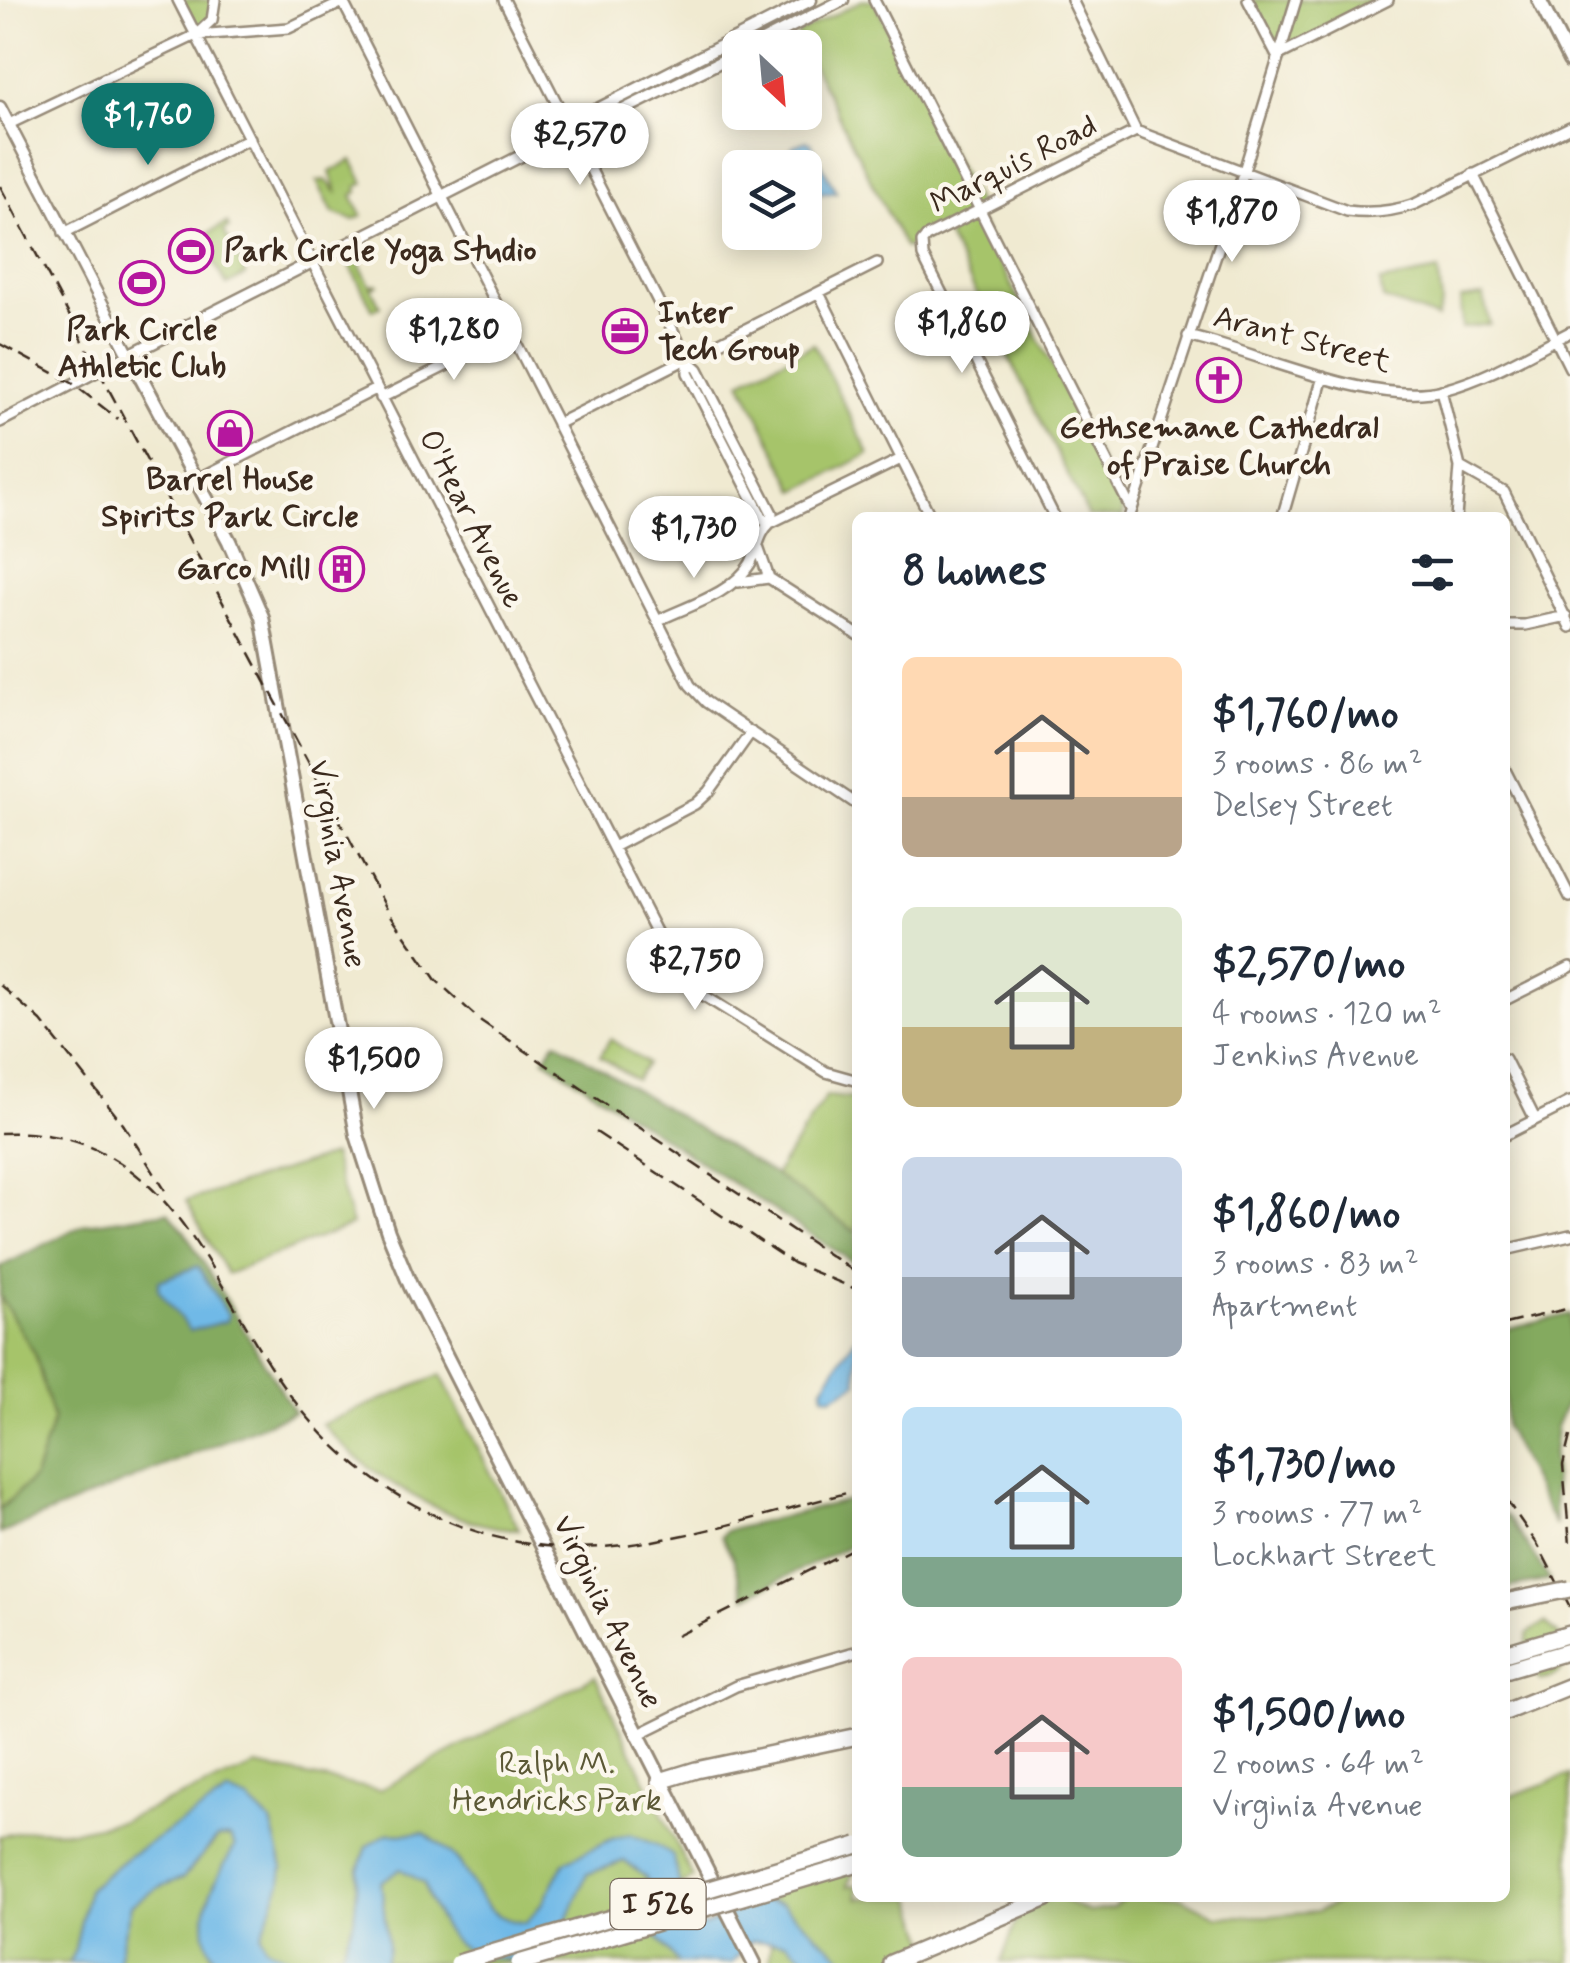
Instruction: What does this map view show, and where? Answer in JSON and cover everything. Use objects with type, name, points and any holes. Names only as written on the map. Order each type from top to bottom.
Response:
[{"type":"highway","points":[[1510,1601],[1570,1590]]},
{"type":"highway","points":[[1510,1652],[1570,1634]]},
{"type":"highway","points":[[1510,1669],[1570,1651]]},
{"type":"highway","points":[[1510,1710],[1570,1686]]},
{"type":"highway","points":[[660,1781],[852,1737]]},
{"type":"highway","name":"I 526","points":[[458,1963],[852,1847]]},
{"type":"highway","name":"I 526","points":[[519,1963],[852,1864]]},
{"type":"highway","points":[[891,1963],[1036,1902]]},
{"type":"main road","points":[[1538,0],[1570,61]]},
{"type":"main road","name":"Virginia Avenue","points":[[129,355],[238,558],[268,638],[364,1164],[412,1286],[754,1963]]},
{"type":"street","name":"O'Hear Avenue","points":[[178,0],[668,955],[695,990],[826,1072],[852,1078]]},
{"type":"street","points":[[9,124],[196,35],[212,20],[215,0]]},
{"type":"street","points":[[504,0],[688,360],[688,372],[763,519],[770,523]]},
{"type":"street","points":[[572,130],[590,113],[811,0]]},
{"type":"street","points":[[784,30],[843,0]]},
{"type":"street","points":[[874,0],[1130,512]]},
{"type":"street","points":[[1072,0],[1136,131]]},
{"type":"street","points":[[1248,0],[1277,56]]},
{"type":"street","points":[[1130,512],[1244,174],[1296,0]]},
{"type":"street","points":[[1277,56],[1388,0]]},
{"type":"street","points":[[196,35],[289,28],[344,1],[690,685],[706,702],[852,801]]},
{"type":"street","points":[[0,422],[572,130],[595,124],[722,61]]},
{"type":"street","name":"Virginia Avenue","points":[[0,107],[129,355]]},
{"type":"street","name":"Marquis Road","points":[[1052,512],[922,256],[922,242],[926,238],[1136,131],[1346,211],[1366,213],[1415,204],[1570,128]]},
{"type":"street","points":[[64,233],[250,138]]},
{"type":"street","points":[[1473,174],[1570,368]]},
{"type":"street","points":[[556,424],[877,264]]},
{"type":"street","points":[[819,293],[929,512]]},
{"type":"street","name":"Arant Street","points":[[1188,336],[1381,392],[1440,390],[1496,371],[1570,332]]},
{"type":"street","points":[[196,480],[510,334]]},
{"type":"street","points":[[1284,512],[1324,377]]},
{"type":"street","points":[[1440,390],[1460,466],[1456,512]]},
{"type":"street","points":[[735,583],[770,523],[901,459]]},
{"type":"street","points":[[1460,466],[1504,492],[1570,628]]},
{"type":"street","points":[[758,546],[770,578],[852,630]]},
{"type":"street","points":[[657,621],[735,583],[770,578]]},
{"type":"street","points":[[1510,624],[1567,615]]},
{"type":"street","points":[[613,847],[696,804],[751,732]]},
{"type":"street","points":[[1510,780],[1570,898]]},
{"type":"street","points":[[1510,997],[1570,967]]},
{"type":"street","points":[[1510,1069],[1535,1120]]},
{"type":"street","points":[[1510,1132],[1570,1102]]},
{"type":"street","points":[[1510,1249],[1570,1236]]},
{"type":"street","points":[[637,1735],[736,1686],[852,1653]]},
{"type":"green space","points":[[178,0],[214,0],[212,20],[196,34]]},
{"type":"green space","points":[[863,0],[874,0],[980,210],[905,248],[822,84],[822,30],[805,30]]},
{"type":"green space","points":[[1252,0],[1388,0],[1277,56]]},
{"type":"green space","points":[[352,160],[364,183],[352,195],[362,216],[353,220],[333,213],[317,181],[326,180],[338,194],[330,172]]},
{"type":"green space","points":[[972,221],[981,225],[1123,512],[1086,512],[947,235]]},
{"type":"green space","points":[[227,223],[229,228],[224,231],[246,275],[227,285],[199,238]]},
{"type":"green space","points":[[357,260],[370,285],[379,284],[371,288],[380,306],[373,310],[349,264]]},
{"type":"green space","points":[[1438,271],[1442,302],[1437,318],[1383,299],[1380,282]]},
{"type":"green space","points":[[1483,296],[1490,324],[1462,328],[1460,299]]},
{"type":"green space","points":[[814,344],[869,454],[796,491],[741,381]]},
{"type":"green space","points":[[610,1039],[647,1063],[636,1080],[600,1056]]},
{"type":"green space","points":[[556,1041],[775,1175],[852,1229],[852,1262],[544,1059]]},
{"type":"green space","points":[[826,1096],[852,1099],[852,1229],[775,1175]]},
{"type":"green space","points":[[332,1155],[352,1225],[227,1274],[186,1201]]},
{"type":"green space","points":[[168,1212],[185,1232],[294,1412],[0,1534],[0,1509],[34,1478],[53,1420],[35,1354],[0,1296],[0,1267],[86,1224]]},
{"type":"green space","points":[[0,1296],[35,1354],[53,1420],[34,1478],[0,1509]]},
{"type":"green space","points":[[1570,1314],[1570,1395],[1556,1427],[1553,1456],[1555,1526],[1510,1437],[1510,1329]]},
{"type":"green space","points":[[441,1375],[519,1529],[493,1526],[438,1509],[386,1479],[322,1424]]},
{"type":"green space","points":[[852,1499],[852,1544],[745,1597],[733,1558],[721,1536],[726,1531]]},
{"type":"green space","points":[[1510,1520],[1550,1580],[1510,1587]]},
{"type":"green space","points":[[1545,1623],[1558,1634],[1569,1656],[1558,1673],[1540,1680],[1529,1663],[1527,1640],[1528,1633]]},
{"type":"green space","name":"Ralph M. Hendricks Park","points":[[595,1676],[693,1878],[677,1886],[676,1865],[612,1839],[565,1862],[527,1923],[512,1921],[484,1904],[457,1860],[424,1833],[386,1834],[367,1847],[359,1869],[354,1920],[342,1951],[322,1958],[293,1958],[264,1946],[261,1935],[283,1868],[271,1822],[229,1793],[129,1856],[89,1888],[69,1963],[0,1963],[0,1836],[30,1830],[73,1831],[121,1821],[256,1766],[379,1790]]},
{"type":"green space","points":[[1570,1775],[1570,1963],[1001,1962],[1021,1909],[1041,1902],[1068,1902],[1089,1912],[1112,1908],[1121,1902],[1189,1902],[1217,1916],[1267,1916],[1317,1912],[1338,1902],[1510,1902],[1510,1796]]},
{"type":"green space","points":[[231,1837],[235,1846],[211,1953],[221,1963],[117,1963],[131,1905],[161,1886],[183,1878],[218,1838]]},
{"type":"green space","points":[[852,1854],[852,1875],[847,1886],[852,1886],[852,1902],[914,1902],[935,1963],[849,1963],[772,1900],[762,1900],[771,1876]]},
{"type":"green space","points":[[624,1861],[646,1877],[655,1934],[678,1963],[544,1963],[587,1874]]},
{"type":"green space","points":[[400,1868],[424,1883],[429,1899],[458,1945],[518,1963],[385,1963],[388,1948],[381,1882]]},
{"type":"green space","points":[[771,1942],[786,1942],[812,1963],[769,1963]]},
{"type":"water","points":[[806,141],[815,150],[791,150]]},
{"type":"water","points":[[822,165],[836,192],[822,193]]},
{"type":"water","points":[[198,1266],[228,1315],[226,1321],[190,1331],[158,1289],[159,1281]]},
{"type":"water","points":[[852,1343],[852,1386],[832,1397],[824,1395],[823,1387]]},
{"type":"water","points":[[229,1793],[249,1801],[271,1822],[283,1868],[261,1935],[265,1946],[293,1958],[322,1958],[342,1951],[354,1920],[359,1869],[367,1847],[386,1834],[424,1833],[457,1860],[491,1911],[526,1923],[544,1901],[565,1862],[630,1834],[673,1856],[684,1904],[704,1926],[762,1900],[782,1904],[849,1963],[812,1963],[786,1942],[751,1941],[732,1963],[678,1963],[655,1934],[646,1877],[624,1861],[587,1874],[565,1924],[568,1952],[556,1956],[499,1958],[460,1946],[443,1926],[424,1883],[400,1869],[381,1882],[388,1948],[385,1963],[221,1963],[210,1950],[204,1920],[212,1889],[235,1846],[230,1837],[217,1838],[183,1878],[161,1886],[131,1905],[117,1963],[69,1963],[88,1889],[129,1856]]},
{"type":"railway","points":[[0,186],[388,911],[436,980],[481,1021],[852,1270]]},
{"type":"railway","points":[[0,344],[72,383],[118,419]]},
{"type":"railway","points":[[0,985],[41,1021],[123,1124],[165,1190]]},
{"type":"railway","points":[[596,1132],[793,1263],[852,1288]]},
{"type":"railway","points":[[0,1133],[61,1138],[110,1156],[150,1187],[183,1225],[269,1364],[324,1436],[379,1483],[440,1518],[509,1540],[582,1548],[702,1531],[852,1492]]},
{"type":"railway","points":[[1510,1323],[1570,1308]]},
{"type":"railway","points":[[1570,1436],[1563,1465],[1570,1544]]},
{"type":"railway","points":[[1510,1505],[1538,1545],[1570,1607]]},
{"type":"railway","points":[[677,1636],[852,1549]]},
{"type":"place","name":"Park Circle Yoga Studio","points":[[191,251]]},
{"type":"place","name":"Park Circle Athletic Club","points":[[142,283]]},
{"type":"place","name":"Inter Tech Group","points":[[625,331]]},
{"type":"place","name":"Gethsemane Cathedral of Praise Church","points":[[1219,380]]},
{"type":"place","name":"Barrel House Spirits Park Circle","points":[[230,433]]},
{"type":"place","name":"Garco Mill","points":[[342,569]]}]
